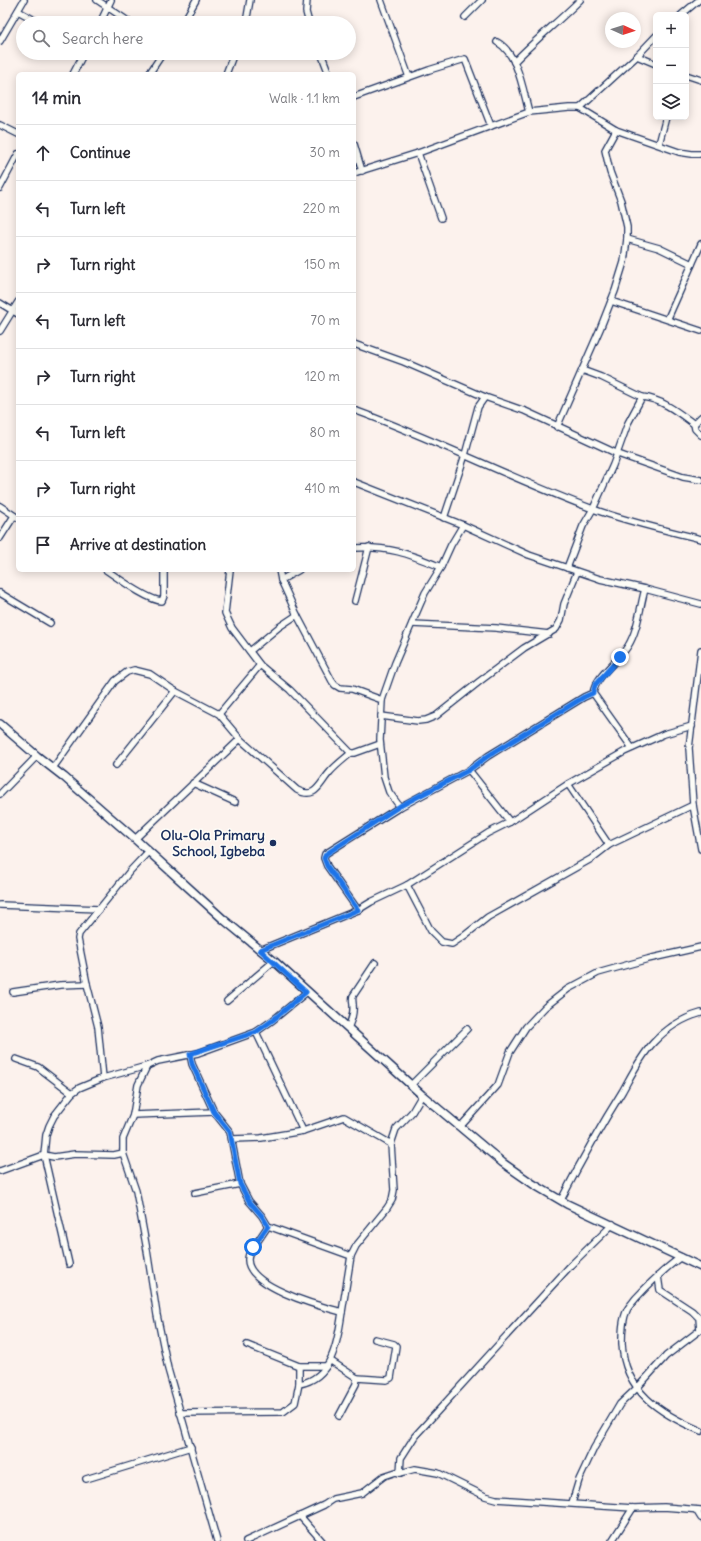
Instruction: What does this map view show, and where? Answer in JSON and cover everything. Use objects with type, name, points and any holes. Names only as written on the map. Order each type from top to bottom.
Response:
[{"type":"street","points":[[0,41],[24,0]]},
{"type":"street","points":[[97,0],[120,16]]},
{"type":"street","points":[[104,16],[111,0]]},
{"type":"street","points":[[187,16],[196,0]]},
{"type":"street","points":[[247,16],[250,0]]},
{"type":"street","points":[[306,0],[307,16]]},
{"type":"street","points":[[381,0],[409,77]]},
{"type":"street","points":[[465,17],[482,0]]},
{"type":"street","points":[[514,62],[580,0]]},
{"type":"street","points":[[685,12],[700,0]]},
{"type":"street","points":[[18,11],[27,16]]},
{"type":"street","points":[[580,108],[637,56],[653,39]]},
{"type":"street","points":[[497,42],[503,45],[507,50],[518,70],[529,112]]},
{"type":"street","points":[[637,56],[653,63]]},
{"type":"street","points":[[356,96],[465,59],[491,126]]},
{"type":"street","points":[[74,72],[80,60]]},
{"type":"street","points":[[150,72],[159,60]]},
{"type":"street","points":[[227,72],[231,60]]},
{"type":"street","points":[[324,60],[328,72]]},
{"type":"street","points":[[689,76],[701,80]]},
{"type":"street","points":[[356,172],[418,153],[529,112],[569,108],[580,108],[616,130],[679,152],[701,154]]},
{"type":"street","points":[[659,144],[665,120]]},
{"type":"street","points":[[0,125],[16,133]]},
{"type":"street","points":[[557,427],[611,301],[624,262],[627,227],[621,201],[610,172],[605,150],[616,130]]},
{"type":"street","points":[[356,150],[362,170]]},
{"type":"street","points":[[418,153],[441,218]]},
{"type":"street","points":[[0,188],[16,158]]},
{"type":"street","points":[[627,239],[659,248],[692,264]]},
{"type":"street","points":[[668,318],[701,244]]},
{"type":"street","points":[[611,301],[668,318],[701,331]]},
{"type":"street","points":[[0,303],[16,312],[0,331]]},
{"type":"street","points":[[356,345],[404,362],[485,397],[525,412],[618,454],[683,477],[701,480]]},
{"type":"street","points":[[582,370],[601,377],[642,397],[650,398],[671,408],[694,424],[695,429],[701,435]]},
{"type":"street","points":[[444,518],[465,455],[478,407],[485,397]]},
{"type":"street","points":[[567,568],[583,526],[593,509],[618,454],[628,423],[642,397]]},
{"type":"street","points":[[356,411],[395,425],[519,479],[593,509],[635,523],[701,539]]},
{"type":"street","points":[[694,424],[701,417]]},
{"type":"street","points":[[356,483],[463,525],[529,555],[577,572],[701,604]]},
{"type":"street","points":[[0,506],[16,517],[0,538]]},
{"type":"street","points":[[400,806],[389,792],[384,777],[380,744],[380,716],[382,700],[395,663],[425,593],[442,567],[451,545],[463,525]]},
{"type":"street","points":[[356,548],[395,550],[442,567]]},
{"type":"street","points":[[355,601],[369,548]]},
{"type":"street","points":[[109,572],[132,587],[154,599],[162,601],[164,596],[164,572]]},
{"type":"street","points":[[230,572],[226,613],[232,628],[260,665],[290,690],[351,753],[355,754],[380,744]]},
{"type":"street","points":[[279,572],[281,580],[297,614],[335,685],[352,689],[382,700]]},
{"type":"street","points":[[281,580],[295,572]]},
{"type":"street","points":[[380,716],[418,721],[436,716],[518,653],[556,629],[561,620],[564,604],[577,572]]},
{"type":"street","points":[[632,748],[593,693],[595,685],[620,657],[632,639],[645,589]]},
{"type":"street","points":[[0,593],[50,623]]},
{"type":"street","points":[[250,651],[297,614]]},
{"type":"street","points":[[412,624],[496,628],[549,634]]},
{"type":"street","points":[[701,650],[689,762],[693,805],[701,849]]},
{"type":"street","points":[[219,714],[260,665]]},
{"type":"street","points":[[53,768],[105,693],[122,674],[134,670],[150,674],[174,691],[219,714],[240,739],[297,790],[304,794],[309,794],[317,790],[330,772],[351,753]]},
{"type":"street","points":[[116,765],[174,691]]},
{"type":"street","points":[[358,910],[327,866],[324,858],[329,851],[400,806],[469,770],[494,752],[593,693]]},
{"type":"street","points":[[0,724],[135,839],[223,919],[274,961],[306,992],[422,1095],[503,1163],[533,1184],[561,1200],[681,1256],[701,1267]]},
{"type":"street","points":[[260,950],[358,910],[371,902],[407,885],[488,833],[510,822],[568,784],[632,748],[664,734],[692,726]]},
{"type":"street","points":[[135,839],[240,739]]},
{"type":"street","points":[[0,794],[37,756]]},
{"type":"street","points":[[469,770],[510,822]]},
{"type":"street","points":[[193,783],[235,802]]},
{"type":"street","points":[[568,784],[609,845]]},
{"type":"street","points":[[407,885],[431,931],[442,942],[452,944],[488,917],[591,859],[609,845],[693,805]]},
{"type":"street","points":[[103,1078],[98,1026],[87,984],[78,939],[79,934],[99,909],[130,871],[148,852]]},
{"type":"street","points":[[0,905],[99,909]]},
{"type":"street","points":[[460,1127],[498,1085],[510,1052],[526,1027],[545,1008],[568,989],[598,973],[648,959],[701,947]]},
{"type":"street","points":[[227,1000],[274,961]]},
{"type":"street","points":[[348,1028],[352,1019],[353,996],[374,963]]},
{"type":"street","points":[[13,992],[60,985],[87,984]]},
{"type":"street","points":[[69,1264],[44,1155],[46,1135],[49,1126],[54,1116],[72,1093],[79,1088],[103,1078],[147,1066],[158,1061],[190,1054],[256,1032],[273,1020],[306,992]]},
{"type":"street","points":[[561,1200],[598,1131],[652,1044],[672,1026],[684,1019],[701,1013]]},
{"type":"street","points":[[411,1085],[467,1029]]},
{"type":"street","points":[[256,1032],[303,1131]]},
{"type":"street","points":[[190,1054],[192,1064],[214,1112],[230,1132],[240,1184],[249,1201],[262,1216],[268,1226],[350,1256]]},
{"type":"street","points":[[16,1058],[38,1066],[72,1093]]},
{"type":"street","points":[[147,1066],[138,1085],[133,1115],[123,1139],[123,1153],[136,1191],[157,1316],[168,1369],[217,1541]]},
{"type":"street","points":[[299,1384],[319,1375],[330,1361],[337,1341],[350,1256],[392,1200],[394,1190],[392,1144],[396,1129],[412,1112],[422,1095]]},
{"type":"street","points":[[133,1115],[214,1112]]},
{"type":"street","points":[[232,1139],[261,1138],[303,1131],[340,1117],[344,1117],[392,1144]]},
{"type":"street","points":[[0,1171],[44,1155],[54,1157],[75,1154],[114,1155],[123,1153]]},
{"type":"street","points":[[196,1193],[240,1184]]},
{"type":"street","points":[[400,1473],[401,1458],[415,1436],[571,1265],[613,1224]]},
{"type":"street","points":[[268,1226],[253,1247],[248,1257],[249,1264],[260,1279],[279,1291],[319,1306],[342,1312]]},
{"type":"street","points":[[681,1256],[651,1281],[627,1309],[623,1319],[622,1339],[624,1361],[630,1375],[638,1387],[656,1407],[666,1415],[701,1431]]},
{"type":"street","points":[[572,1503],[578,1480],[594,1448],[620,1404],[638,1387],[666,1356],[700,1330],[699,1318],[692,1311],[660,1290],[658,1276]]},
{"type":"street","points":[[330,1361],[357,1378],[387,1380],[391,1378],[396,1346],[394,1344],[375,1339]]},
{"type":"street","points":[[247,1345],[299,1366],[326,1366]]},
{"type":"street","points":[[180,1413],[283,1412],[295,1403],[299,1384],[299,1366]]},
{"type":"street","points":[[339,1416],[356,1384],[357,1378]]},
{"type":"street","points":[[86,1479],[191,1447]]},
{"type":"street","points":[[246,1541],[334,1499],[362,1493],[384,1476],[396,1472],[400,1473],[415,1469],[438,1473],[485,1496],[496,1499],[633,1508],[664,1506],[699,1510],[701,1518]]},
{"type":"street","points":[[612,1541],[633,1508]]},
{"type":"street","points":[[300,1516],[322,1541]]},
{"type":"place","name":"Olu-Ola Primary School, Igbeba","points":[[273,843]]},
{"type":"route","points":[[253,1247],[268,1226],[262,1216],[249,1201],[240,1184],[230,1132],[214,1112],[192,1064],[190,1054],[256,1032],[273,1020],[306,992],[274,961],[260,950],[358,910],[324,861],[324,858],[329,851],[400,806],[469,770],[488,756],[584,697],[593,693],[595,685],[600,678],[620,657]]}]
